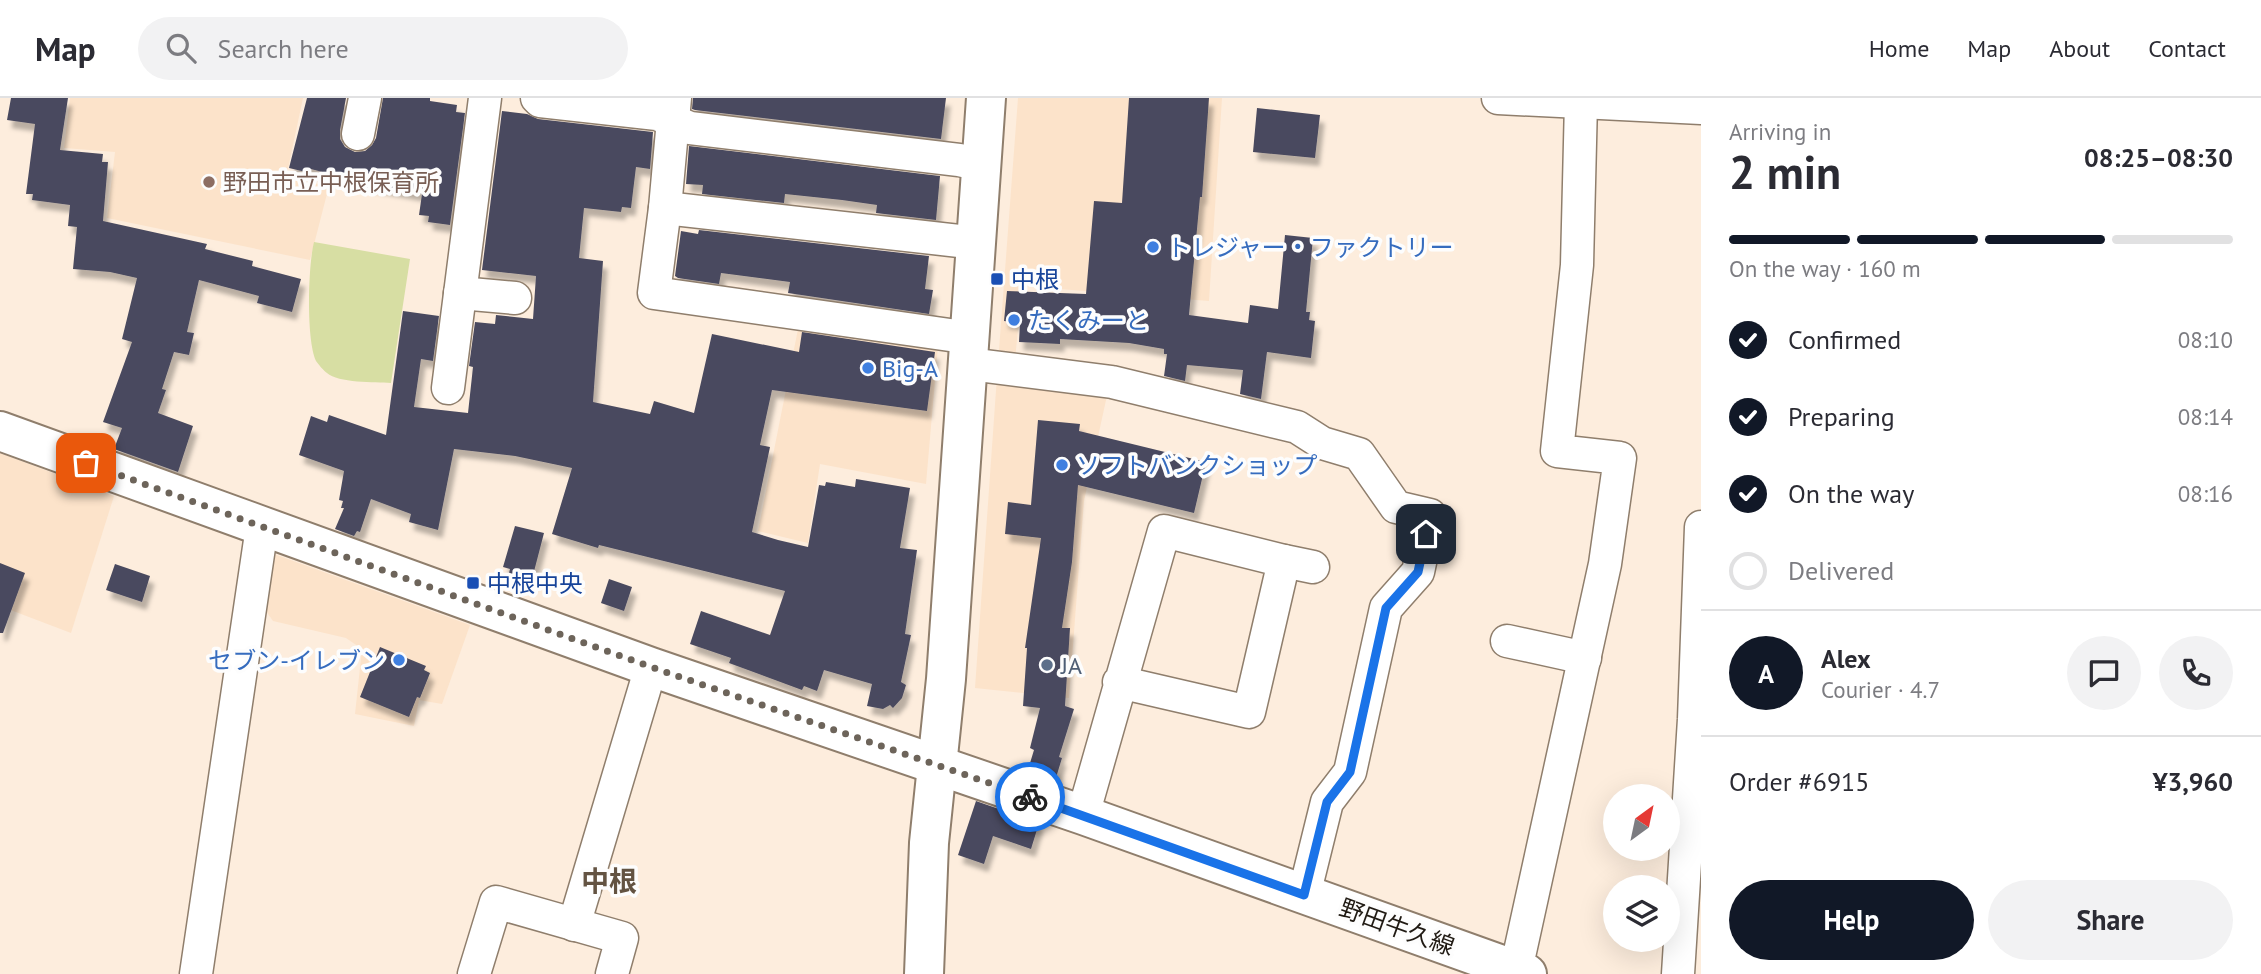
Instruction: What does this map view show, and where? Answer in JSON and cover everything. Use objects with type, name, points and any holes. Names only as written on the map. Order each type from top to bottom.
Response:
[{"type":"main road","points":[[924,974],[929,843],[946,679],[986,98]]},
{"type":"main road","name":"野田牛久線","points":[[0,431],[651,667],[1083,815],[1522,972]]},
{"type":"street","points":[[358,134],[365,98]]},
{"type":"street","points":[[447,388],[485,98]]},
{"type":"street","points":[[537,98],[540,101],[657,114],[673,109]]},
{"type":"street","points":[[1498,98],[1663,102],[1701,108]]},
{"type":"street","points":[[1522,972],[1605,564],[1620,458],[1557,451],[1577,265],[1581,102]]},
{"type":"street","points":[[673,109],[690,128],[982,165]]},
{"type":"street","points":[[673,109],[665,208],[654,293],[970,351],[1297,427],[1322,443],[1359,454],[1396,507],[1430,515],[1418,572],[1386,608],[1350,772],[1327,802],[1304,895]]},
{"type":"street","points":[[665,208],[977,243]]},
{"type":"street","points":[[460,293],[515,298]]},
{"type":"street","points":[[196,974],[262,527]]},
{"type":"street","points":[[1678,974],[1693,849],[1701,527]]},
{"type":"street","points":[[1083,815],[1119,682],[1164,531],[1298,564],[1249,712],[1119,682]]},
{"type":"street","points":[[1507,642],[1585,657]]},
{"type":"street","points":[[575,925],[651,667]]},
{"type":"street","points":[[474,974],[496,902],[622,938],[612,974]]},
{"type":"shaded area","name":"野田市立中根保育所","points":[[70,98],[303,98],[286,178],[329,186],[310,260],[107,218],[115,152],[64,148]]},
{"type":"shaded area","points":[[1018,98],[1222,98],[1209,301],[1022,286],[1015,361],[999,350]]},
{"type":"shaded area","points":[[799,324],[938,346],[926,484],[820,464],[808,543],[758,531]]},
{"type":"shaded area","points":[[997,376],[1108,391],[1084,501],[1069,698],[975,688]]},
{"type":"shaded area","points":[[0,453],[114,496],[71,633],[0,606]]},
{"type":"shaded area","points":[[263,550],[470,625],[442,704],[419,700],[414,726],[355,714],[362,649],[346,638],[273,621],[256,597]]},
{"type":"green space","points":[[314,242],[410,259],[391,383],[339,379],[327,373],[316,361],[309,302]]},
{"type":"building","points":[[11,98],[68,98],[60,150],[103,154],[102,162],[108,162],[103,221],[207,244],[205,249],[253,261],[252,266],[301,279],[292,312],[257,303],[259,296],[199,280],[187,332],[194,333],[189,355],[174,352],[162,389],[166,390],[158,413],[193,426],[178,472],[114,449],[122,428],[103,422],[132,342],[122,339],[137,278],[110,272],[73,269],[77,227],[68,226],[70,205],[32,200],[33,194],[26,194],[35,124],[7,120]]},
{"type":"building","points":[[307,98],[346,98],[340,139],[345,147],[355,152],[365,151],[376,138],[383,98],[430,98],[430,101],[457,105],[456,112],[465,113],[450,225],[428,222],[429,216],[419,215],[422,194],[367,184],[311,169],[310,173],[289,168]]},
{"type":"building","points":[[693,98],[946,98],[941,139],[695,110],[692,109]]},
{"type":"building","points":[[1129,98],[1209,98],[1202,197],[1189,315],[1248,323],[1250,305],[1278,309],[1285,235],[1313,238],[1306,312],[1310,312],[1309,320],[1315,321],[1311,358],[1267,352],[1261,399],[1240,394],[1243,370],[1187,365],[1185,381],[1164,376],[1167,354],[1164,354],[1164,349],[1129,343],[1060,339],[1060,344],[1019,342],[1020,323],[1004,321],[1007,291],[1086,294],[1094,201],[1122,203]]},
{"type":"building","points":[[1257,108],[1320,115],[1315,158],[1253,152]]},
{"type":"building","points":[[502,111],[527,114],[538,119],[653,132],[650,169],[636,167],[631,208],[622,207],[621,212],[584,208],[579,258],[603,261],[593,402],[650,414],[654,401],[694,413],[712,334],[799,352],[802,332],[935,352],[927,411],[772,390],[760,445],[770,447],[752,532],[778,540],[808,547],[819,485],[825,486],[826,482],[855,487],[856,479],[910,488],[900,548],[917,550],[905,634],[911,635],[901,682],[906,685],[902,698],[893,708],[890,705],[883,709],[867,706],[872,684],[824,670],[817,691],[804,686],[802,690],[729,663],[731,658],[690,644],[701,611],[770,635],[785,591],[599,545],[598,548],[552,534],[572,468],[515,456],[454,449],[438,530],[409,522],[411,514],[371,499],[360,532],[357,531],[354,536],[335,529],[344,508],[341,508],[343,501],[339,500],[344,471],[299,455],[311,416],[327,422],[329,415],[386,435],[403,311],[439,316],[433,361],[421,359],[414,407],[468,413],[473,367],[469,366],[475,322],[495,324],[496,315],[533,319],[536,276],[482,270]]},
{"type":"building","points":[[689,146],[940,176],[936,220],[876,213],[877,205],[842,200],[785,194],[784,203],[702,194],[703,185],[686,184]]},
{"type":"building","points":[[699,230],[929,256],[925,289],[933,290],[929,314],[788,293],[790,282],[721,273],[719,284],[678,278],[675,276],[681,231],[698,234]]},
{"type":"building","points":[[1038,420],[1080,424],[1079,431],[1206,462],[1194,513],[1078,485],[1072,562],[1062,628],[1070,628],[1065,706],[1074,709],[1059,757],[1062,758],[1055,781],[1027,773],[1034,750],[1030,748],[1040,708],[1023,706],[1025,648],[1041,538],[1005,534],[1008,502],[1031,505]]},
{"type":"building","points":[[515,526],[544,533],[531,583],[508,577],[510,569],[503,567]]},
{"type":"building","points":[[0,563],[25,573],[3,633],[0,633]]},
{"type":"building","points":[[115,564],[150,576],[142,602],[106,590]]},
{"type":"building","points":[[609,579],[632,587],[624,611],[601,603]]},
{"type":"building","points":[[380,647],[426,666],[424,670],[430,673],[409,717],[360,697]]},
{"type":"building","points":[[976,801],[1039,823],[1031,849],[993,836],[984,864],[958,855]]},
{"type":"way so far","points":[[86,463],[651,667],[1030,797]]},
{"type":"place","name":"野田市立中根保育所","points":[[209,182]]},
{"type":"place","name":"トレジャー・ファクトリー","points":[[1153,247]]},
{"type":"place","name":"中根","points":[[997,279]]},
{"type":"place","name":"たくみーと","points":[[1014,320]]},
{"type":"place","name":"Big-A","points":[[868,368]]},
{"type":"place","name":"ソフトバンクショップ","points":[[1062,465]]},
{"type":"place","name":"中根中央","points":[[473,583]]},
{"type":"place","name":"セブン-イレブン","points":[[399,660]]},
{"type":"place","name":"JA","points":[[1047,665]]},
{"type":"district","name":"中根","points":[[609,880]]},
{"type":"route","points":[[1030,797],[1304,895],[1327,802],[1350,772],[1386,608],[1418,572],[1426,534]]}]
